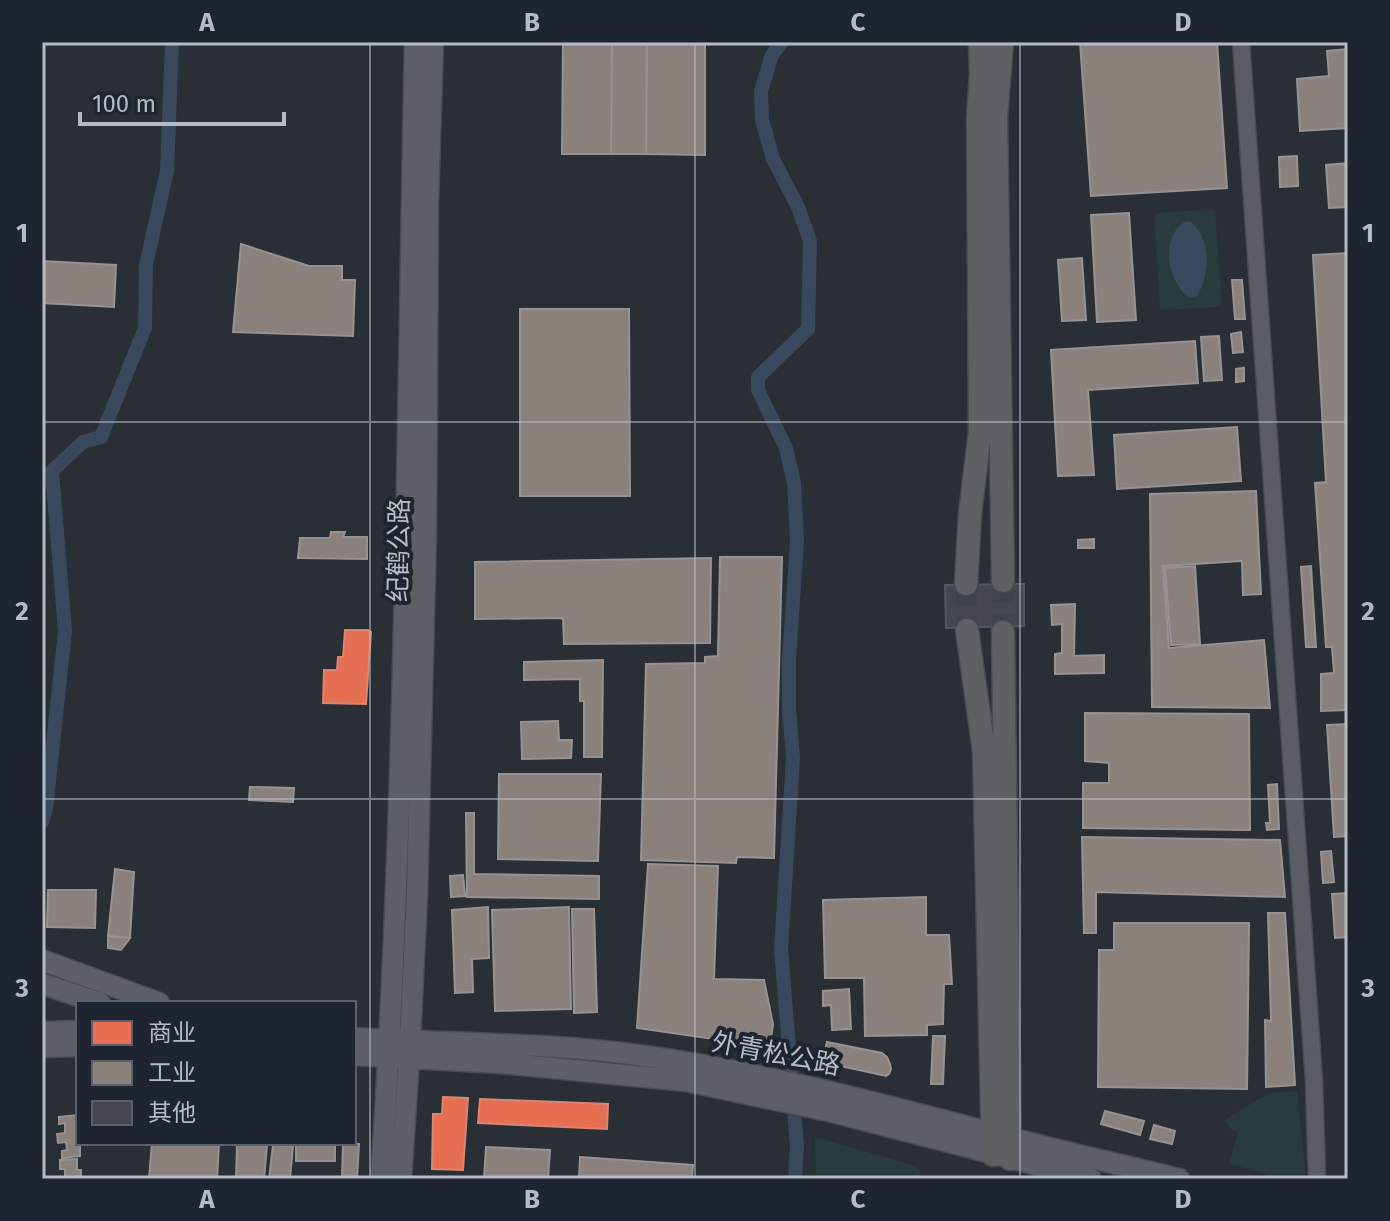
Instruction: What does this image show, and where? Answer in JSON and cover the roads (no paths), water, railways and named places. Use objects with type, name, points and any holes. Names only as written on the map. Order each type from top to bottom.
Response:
[{"type":"highway","points":[[969,42],[987,117]]},
{"type":"highway","points":[[980,42],[987,117],[1003,581]]},
{"type":"highway","points":[[966,584],[980,431],[991,42]]},
{"type":"highway","points":[[987,117],[1002,42]]},
{"type":"highway","points":[[967,630],[984,751],[1002,1146]]},
{"type":"highway","points":[[1002,1146],[1003,632]]},
{"type":"main road","name":"纪鹤公路","points":[[399,1049],[415,42]]},
{"type":"main road","name":"纪鹤公路","points":[[399,1049],[417,896],[433,42]]},
{"type":"main road","points":[[42,960],[154,1001]]},
{"type":"main road","points":[[42,984],[94,1001]]},
{"type":"main road","points":[[42,1032],[76,1031]]},
{"type":"main road","name":"外青松公路","points":[[356,1038],[399,1049]]},
{"type":"main road","name":"外青松公路","points":[[356,1055],[501,1043],[594,1049],[649,1057],[1002,1146],[1179,1179]]},
{"type":"main road","points":[[42,1047],[76,1046]]},
{"type":"main road","points":[[381,1179],[399,1049]]},
{"type":"main road","points":[[399,1049],[401,1179]]},
{"type":"main road","name":"外青松公路","points":[[1002,1146],[1091,1179]]},
{"type":"street","points":[[1241,42],[1314,1081],[1317,1179]]},
{"type":"water","points":[[1186,221],[1198,229],[1207,258],[1201,287],[1197,296],[1190,298],[1176,282],[1169,260],[1172,237]]},
{"type":"waterway","points":[[42,822],[46,809],[65,631],[52,471],[83,442],[101,437],[145,328],[146,265],[167,171],[172,42]]},
{"type":"waterway","points":[[782,42],[772,55],[761,91],[762,120],[773,159],[798,207],[810,241],[808,329],[758,377],[758,390],[786,448],[794,483],[797,541],[789,660],[793,758],[781,949],[797,1146],[795,1179]]},
{"type":"tunnel","points":[[1003,581],[1003,632]]},
{"type":"tunnel","points":[[966,584],[967,630]]}]
